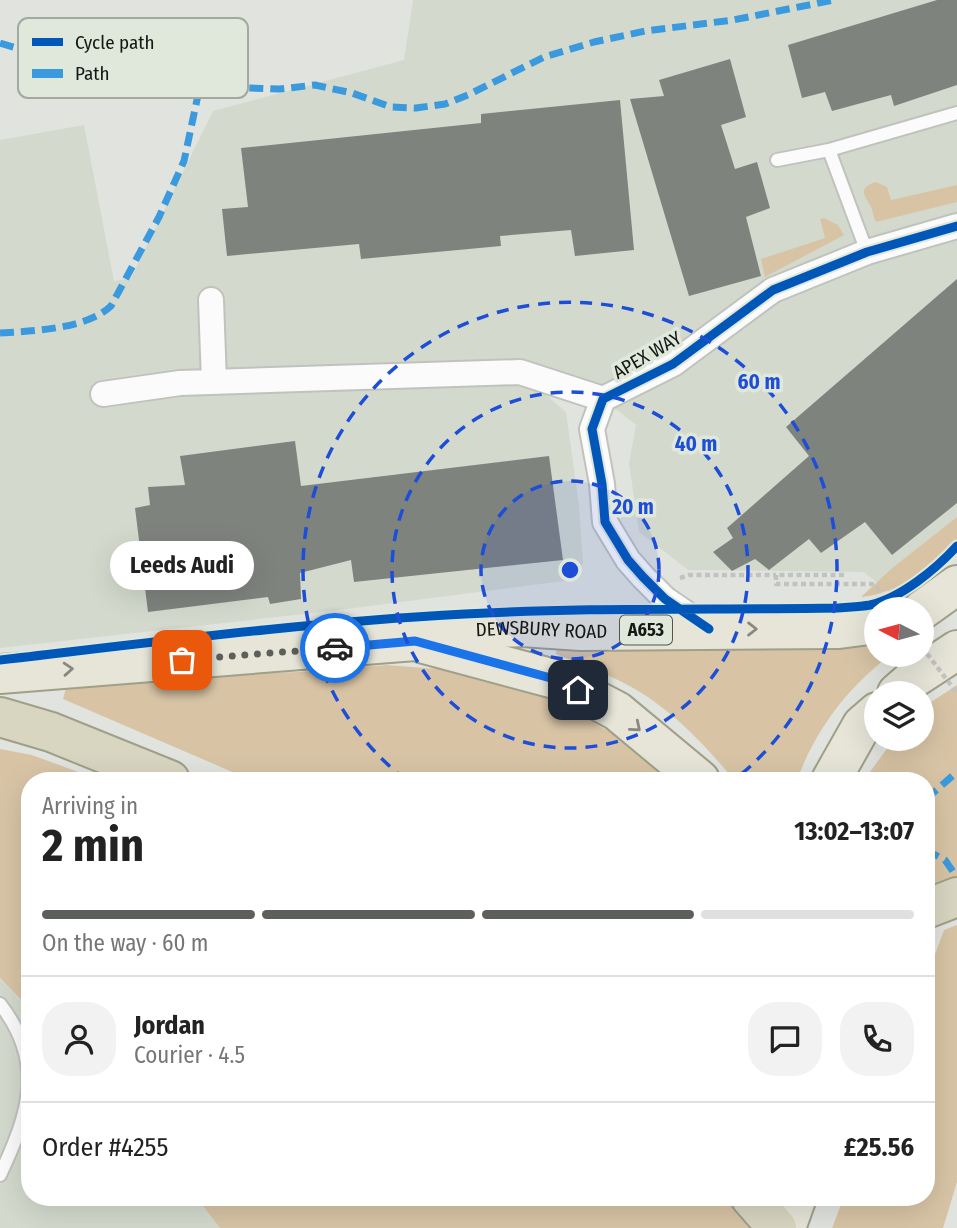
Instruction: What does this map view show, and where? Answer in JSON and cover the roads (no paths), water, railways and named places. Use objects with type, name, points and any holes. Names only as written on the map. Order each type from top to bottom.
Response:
[{"type":"highway","points":[[0,718],[51,732],[150,772]]},
{"type":"highway","points":[[51,732],[124,772]]},
{"type":"highway","points":[[935,906],[957,897]]},
{"type":"highway","points":[[758,1206],[777,1228]]},
{"type":"main road","name":"A653","points":[[923,597],[957,585]]},
{"type":"main road","name":"DEWSBURY ROAD","points":[[0,674],[415,641],[481,629],[839,629],[864,619]]},
{"type":"main road","name":"A653","points":[[415,641],[558,680],[617,711],[690,772]]},
{"type":"main road","points":[[911,681],[957,650]]},
{"type":"main road","points":[[836,772],[864,723]]},
{"type":"main road","points":[[786,1228],[794,1206]]},
{"type":"street","name":"APEX WAY","points":[[709,629],[666,599],[643,577],[628,560],[605,522],[602,484],[592,429],[603,399],[673,364],[772,290],[867,252],[957,226]]},
{"type":"street","points":[[211,300],[214,382]]},
{"type":"street","name":"APEX WAY","points":[[103,394],[180,383],[520,372],[603,399]]},
{"type":"lane","points":[[777,160],[829,150],[957,113]]},
{"type":"lane","points":[[829,150],[867,252]]},
{"type":"lane","points":[[0,1004],[21,1036]]},
{"type":"lane","points":[[0,1175],[21,1130]]},
{"type":"place","name":"Leeds Audi","points":[[182,660]]}]
